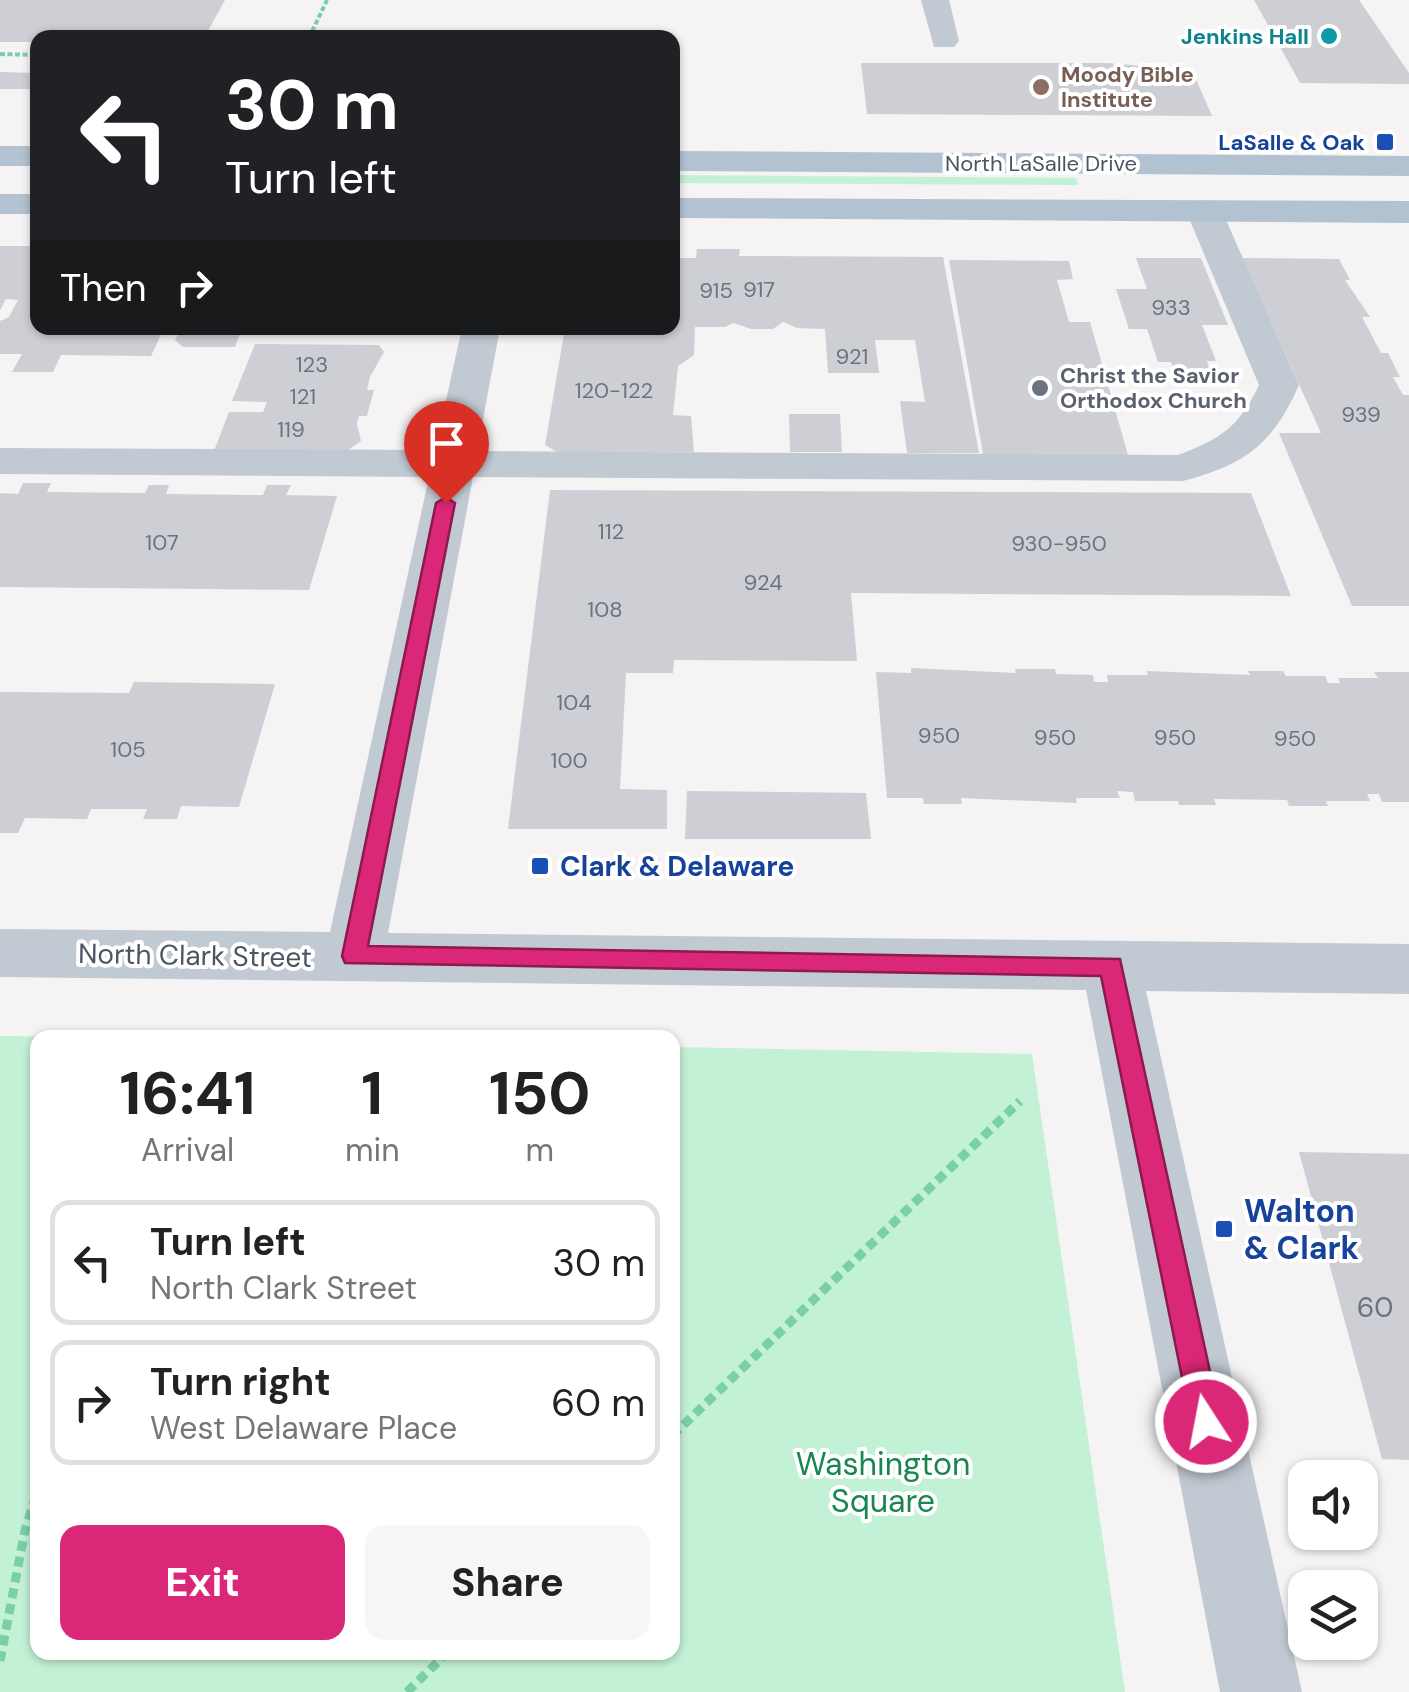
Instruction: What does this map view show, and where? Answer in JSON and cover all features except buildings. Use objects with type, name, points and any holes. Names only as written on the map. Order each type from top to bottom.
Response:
[{"type":"main road","points":[[0,156],[30,156]]},
{"type":"main road","name":"North LaSalle Drive","points":[[680,160],[1409,166]]},
{"type":"main road","points":[[0,204],[30,204]]},
{"type":"main road","name":"North LaSalle Drive","points":[[680,208],[1409,212]]},
{"type":"street","points":[[934,0],[944,41]]},
{"type":"street","points":[[0,461],[1184,468],[1234,449],[1263,423],[1279,384],[1204,211]]},
{"type":"street","points":[[354,956],[480,335]]},
{"type":"street","name":"North Clark Street","points":[[0,952],[1409,969]]},
{"type":"street","points":[[1111,966],[1261,1692]]},
{"type":"path","points":[[313,30],[327,0]]},
{"type":"path","points":[[0,54],[30,55]]},
{"type":"path","points":[[680,1428],[1020,1101]]},
{"type":"path","points":[[0,1661],[30,1514]]},
{"type":"path","points":[[407,1692],[440,1660]]},
{"type":"green space","points":[[680,175],[1076,178],[1078,185],[680,183]]},
{"type":"green space","name":"Washington Square","points":[[0,1036],[30,1036],[30,1660],[680,1660],[680,1047],[1032,1054],[1125,1692],[0,1692]]},
{"type":"place","name":"Jenkins Hall","points":[[1329,36]]},
{"type":"place","name":"Moody Bible Institute","points":[[1041,87]]},
{"type":"place","name":"LaSalle & Oak","points":[[1385,142]]},
{"type":"place","name":"Christ the Savior Orthodox Church","points":[[1040,388]]},
{"type":"place","name":"Clark & Delaware","points":[[540,866]]},
{"type":"place","name":"Walton & Clark","points":[[1224,1229]]},
{"type":"route","points":[[446,503],[354,956],[1111,966],[1206,1422]]}]
